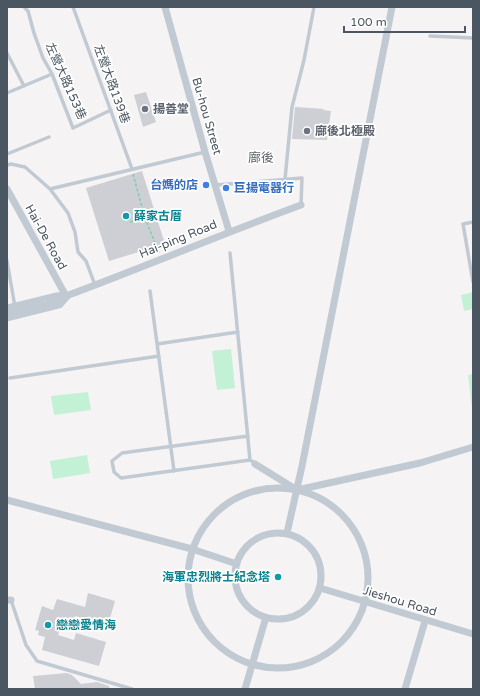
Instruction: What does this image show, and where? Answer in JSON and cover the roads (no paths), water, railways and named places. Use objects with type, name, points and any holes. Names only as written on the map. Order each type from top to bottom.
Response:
[{"type":"street","name":"Bu-hou Street","points":[[165,7],[205,152],[229,231]]},
{"type":"street","points":[[287,533],[297,490],[392,7]]},
{"type":"street","name":"Hai-De Road","points":[[7,189],[66,296]]},
{"type":"street","name":"Hai-ping Road","points":[[7,317],[13,310],[59,304],[66,296],[161,260],[229,231],[301,205]]},
{"type":"street","points":[[253,462],[297,490],[317,497],[335,508],[350,523],[361,541],[367,561],[369,582],[366,602],[352,631],[329,653],[315,661],[300,666],[284,668],[268,668],[237,658],[224,650],[212,639],[198,619],[190,597],[188,581],[189,565],[192,549],[200,532],[211,517],[225,505],[242,496],[260,490],[278,488],[297,490],[420,463],[473,447]]},
{"type":"street","points":[[7,500],[192,549],[237,564]]},
{"type":"street","points":[[274,533],[287,533],[297,536],[313,549],[321,568],[322,578],[320,588],[312,603],[299,614],[289,618],[277,619],[266,617],[254,611],[244,602],[238,590],[235,577],[237,564],[242,552],[250,542],[261,536],[274,533]]},
{"type":"street","name":"Jieshou Road","points":[[320,588],[473,634]]},
{"type":"street","points":[[245,689],[266,617]]},
{"type":"street","points":[[405,689],[425,620]]},
{"type":"lane","name":"左營大路153巷","points":[[24,7],[28,11],[43,58],[52,74],[73,128],[111,110]]},
{"type":"lane","name":"左營大路139巷","points":[[73,7],[132,169]]},
{"type":"lane","points":[[285,179],[292,107],[304,60],[314,7]]},
{"type":"lane","points":[[430,36],[473,38]]},
{"type":"lane","points":[[7,53],[24,86]]},
{"type":"lane","points":[[7,93],[52,74]]},
{"type":"lane","points":[[7,154],[49,137]]},
{"type":"lane","points":[[50,189],[205,152]]},
{"type":"lane","points":[[7,165],[10,164],[25,167],[50,189],[68,213],[75,232],[78,252],[86,261],[95,285]]},
{"type":"lane","points":[[216,185],[302,178],[301,205]]},
{"type":"lane","points":[[473,222],[463,224],[473,282]]},
{"type":"lane","points":[[230,253],[248,436],[253,462],[121,478],[114,472],[112,461],[122,453],[248,436]]},
{"type":"lane","points":[[7,261],[13,310]]},
{"type":"lane","points":[[150,291],[174,471]]},
{"type":"lane","points":[[157,344],[238,332]]},
{"type":"lane","points":[[10,378],[159,356]]},
{"type":"lane","points":[[9,600],[26,645],[37,662],[132,689]]},
{"type":"place","name":"揚善堂","points":[[145,109]]},
{"type":"place","name":"廍後北極殿","points":[[307,131]]},
{"type":"place","name":"台媽的店","points":[[206,185]]},
{"type":"place","name":"巨揚電器行","points":[[226,188]]},
{"type":"place","name":"薛家古厝","points":[[126,216]]},
{"type":"place","name":"海軍忠烈將士紀念塔","points":[[278,577]]},
{"type":"place","name":"戀戀愛情海","points":[[48,625]]},
{"type":"district","name":"廍後","points":[[261,158]]}]
